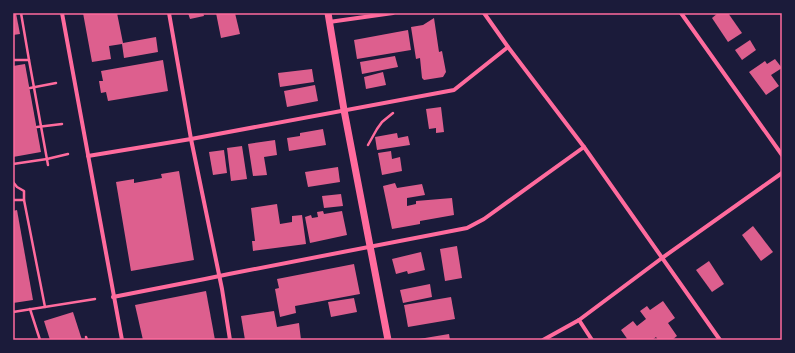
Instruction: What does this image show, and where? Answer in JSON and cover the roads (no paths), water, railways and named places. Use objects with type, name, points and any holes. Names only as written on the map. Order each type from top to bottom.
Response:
[{"type":"street","points":[[62,13],[122,340]]},
{"type":"street","points":[[170,13],[191,139],[222,289],[230,340]]},
{"type":"street","points":[[328,13],[344,110],[388,340]]},
{"type":"street","points":[[329,22],[393,13]]},
{"type":"street","points":[[484,13],[508,48],[584,147],[720,340]]},
{"type":"street","points":[[681,13],[782,155]]},
{"type":"street","points":[[88,156],[191,139],[454,90],[508,48]]},
{"type":"street","points":[[113,296],[467,228],[484,219],[584,147]]},
{"type":"street","points":[[543,340],[579,320],[662,258],[782,174]]},
{"type":"street","points":[[579,320],[592,340]]}]
